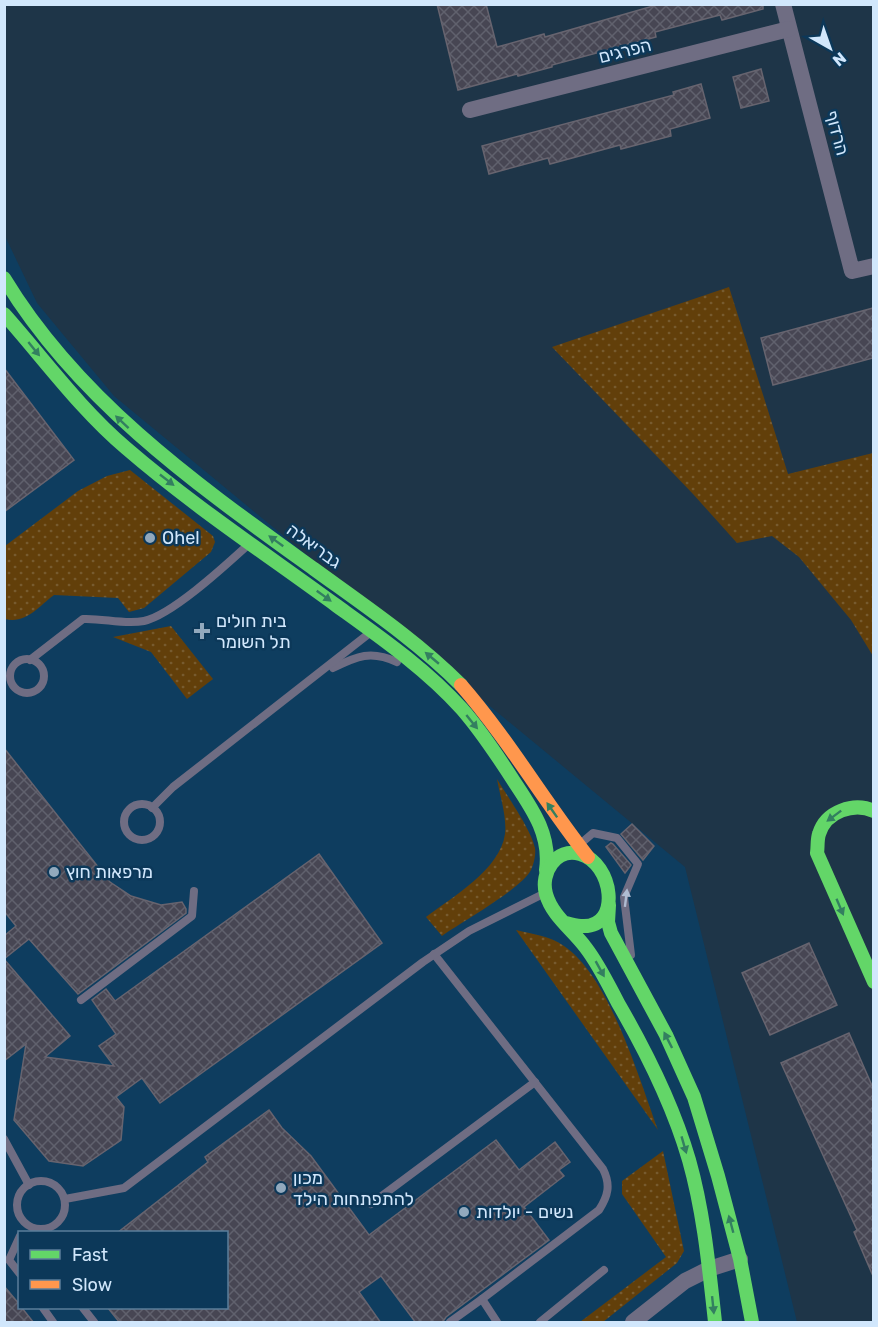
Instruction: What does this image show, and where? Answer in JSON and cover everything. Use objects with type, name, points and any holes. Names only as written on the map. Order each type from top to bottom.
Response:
[{"type":"street","name":"הרדוף","points":[[783,4],[852,271],[873,266]]},
{"type":"street","name":"הפרגים","points":[[470,110],[789,29]]},
{"type":"street","name":"גבריאלה","points":[[4,278],[28,316],[70,368],[121,421],[187,476],[439,663],[474,698],[509,743],[562,825],[588,857]]},
{"type":"street","name":"גבריאלה","points":[[4,314],[58,379],[110,433],[155,471],[372,631],[428,676],[476,726],[531,808],[548,851],[546,870]]},
{"type":"street","points":[[873,811],[870,808],[850,807],[832,815],[819,832],[817,853],[873,982]]},
{"type":"street","points":[[715,1323],[709,1269],[694,1185],[686,1151],[662,1087],[643,1047],[595,960],[549,904],[545,893],[543,883],[546,870],[558,856],[566,853],[581,853],[602,870],[606,879],[608,922],[611,933],[671,1045],[694,1097],[740,1259],[752,1323]]},
{"type":"street","points":[[565,923],[576,927],[590,926],[606,914],[609,905]]},
{"type":"street","points":[[633,1323],[685,1281],[709,1269],[740,1259]]},
{"type":"lane","points":[[30,660],[41,667],[44,678],[38,689],[27,693],[21,692],[12,685],[10,675],[12,670],[19,662],[30,660],[83,619],[146,621],[179,602],[251,542]]},
{"type":"lane","points":[[152,808],[173,787],[384,620]]},
{"type":"lane","points":[[316,676],[355,657],[369,655],[389,658],[428,676]]},
{"type":"lane","points":[[140,804],[152,808],[158,814],[159,820],[152,837],[141,840],[130,835],[124,826],[129,809],[140,804]]},
{"type":"lane","points":[[578,846],[593,833],[617,838],[638,864],[624,897],[632,961],[644,995]]},
{"type":"lane","points":[[81,1000],[192,916],[194,891]]},
{"type":"lane","points":[[64,1199],[124,1188],[434,954],[469,931],[545,893]]},
{"type":"lane","points":[[434,954],[603,1169],[609,1187],[606,1199],[589,1219],[450,1323]]},
{"type":"lane","points":[[370,1204],[535,1082]]},
{"type":"lane","points":[[4,1139],[29,1185]]},
{"type":"lane","points":[[37,1182],[53,1184],[64,1199],[63,1216],[51,1230],[32,1227],[25,1223],[19,1215],[18,1207],[22,1191],[37,1182]]},
{"type":"lane","points":[[21,1231],[25,1223]]},
{"type":"lane","points":[[18,1239],[9,1260],[18,1271]]},
{"type":"lane","points":[[540,1323],[604,1270]]},
{"type":"lane","points":[[482,1299],[498,1323]]},
{"type":"lane","points":[[44,1309],[53,1323]]},
{"type":"lane","points":[[84,1309],[94,1323]]},
{"type":"shaded area","name":"בית חולים תל השומר","points":[[4,234],[37,303],[114,396],[685,867],[797,1322],[5,1322]]},
{"type":"shaded area","points":[[729,287],[788,474],[873,453],[873,656],[851,620],[799,557],[772,536],[737,543],[552,347]]},
{"type":"shaded area","points":[[130,470],[213,536],[215,542],[211,552],[144,608],[129,612],[118,598],[54,595],[26,617],[5,619],[5,546],[78,491],[107,476]]},
{"type":"shaded area","points":[[171,626],[213,679],[187,699],[151,652],[113,637]]},
{"type":"shaded area","points":[[497,779],[533,840],[535,856],[533,865],[525,878],[516,886],[442,936],[426,917],[485,871],[501,847],[505,834],[505,821]]},
{"type":"shaded area","points":[[516,930],[547,938],[564,946],[580,961],[595,981],[621,1030],[658,1130]]},
{"type":"shaded area","points":[[663,1151],[684,1251],[677,1263],[603,1322],[580,1322],[666,1257],[622,1194],[622,1181]]},
{"type":"building","points":[[437,4],[486,4],[497,47],[544,34],[545,37],[660,4],[763,4],[763,9],[722,20],[720,15],[655,32],[656,37],[552,65],[552,67],[458,90]]},
{"type":"building","points":[[761,69],[769,101],[741,108],[733,77]]},
{"type":"building","points":[[701,84],[710,118],[670,129],[671,136],[621,149],[620,145],[550,164],[548,158],[489,174],[482,146],[674,95],[673,92]]},
{"type":"building","points":[[873,308],[873,358],[773,385],[761,338]]},
{"type":"building","points":[[4,368],[74,460],[4,512]]},
{"type":"building","name":"מרפאות חוץ","points":[[4,748],[110,882],[131,896],[161,905],[182,902],[186,909],[186,913],[78,994],[29,939],[4,959],[4,936],[16,926],[4,911]]},
{"type":"building","points":[[632,824],[654,846],[643,860],[621,834]]},
{"type":"building","points":[[611,843],[631,865],[625,873],[606,847]]},
{"type":"building","points":[[319,854],[382,943],[160,1103],[142,1078],[116,1097],[124,1107],[121,1140],[83,1166],[49,1161],[14,1120],[26,1044],[4,1061],[4,959],[70,1036],[45,1057],[114,1066],[99,1046],[116,1034],[92,1000],[106,989],[115,1001]]},
{"type":"building","points":[[809,943],[837,1005],[770,1035],[742,973]]},
{"type":"building","points":[[849,1033],[873,1088],[873,1276],[854,1232],[857,1230],[781,1063]]},
{"type":"building","points":[[269,1110],[282,1128],[311,1156],[369,1235],[496,1140],[519,1170],[555,1142],[570,1162],[559,1170],[564,1176],[524,1207],[549,1240],[446,1317],[442,1323],[416,1323],[381,1276],[359,1292],[381,1323],[120,1323],[109,1309],[228,1309],[228,1231],[120,1231],[208,1162],[205,1157]]},
{"type":"building","points":[[4,1286],[18,1303],[18,1309],[23,1309],[34,1323],[4,1323]]},
{"type":"traffic: fast","points":[[4,278],[34,323],[68,364],[144,439],[228,506],[409,639],[461,685]]},
{"type":"traffic: fast","points":[[4,314],[78,400],[126,448],[203,509],[386,642],[448,694],[483,736],[534,813],[546,846],[546,870]]},
{"type":"traffic: fast","points":[[874,811],[866,808],[850,808],[834,814],[819,834],[817,853],[874,982]]},
{"type":"traffic: fast","points":[[565,923],[583,926],[595,924],[604,916],[608,906],[606,881],[600,869],[580,854],[564,854],[557,858],[545,878],[546,894],[558,916],[591,954],[649,1060],[675,1119],[699,1200],[715,1322]]},
{"type":"traffic: fast","points":[[609,905],[608,922],[611,933],[666,1035],[694,1097],[740,1259],[752,1322]]},
{"type":"traffic: slow","points":[[461,685],[588,857]]},
{"type":"place","name":"Ohel","points":[[150,538]]},
{"type":"place","name":"בית חולים תל השומר","points":[[202,631]]},
{"type":"place","name":"מרפאות חוץ","points":[[54,872]]},
{"type":"place","name":"מכון להתפתחות הילד","points":[[281,1188]]},
{"type":"place","name":"נשים - יולדות","points":[[464,1212]]}]
